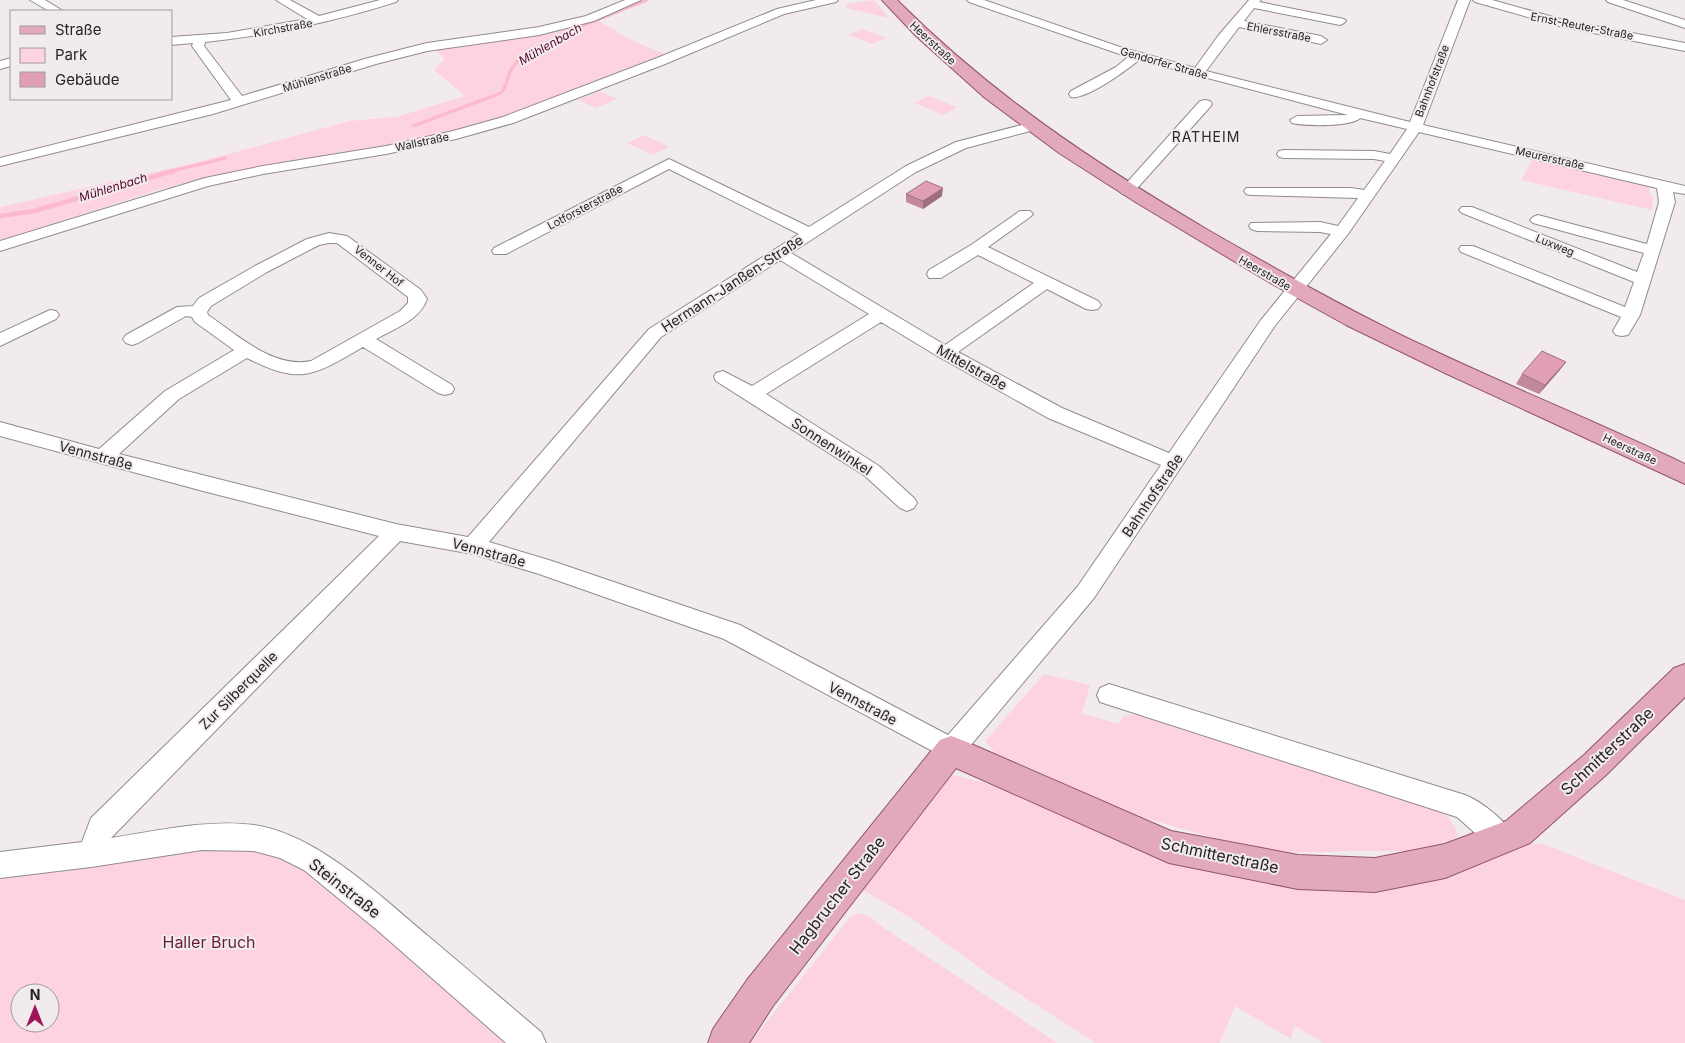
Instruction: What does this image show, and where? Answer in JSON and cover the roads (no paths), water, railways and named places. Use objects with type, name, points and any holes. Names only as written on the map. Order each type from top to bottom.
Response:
[{"type":"main road","name":"Heerstraße","points":[[889,0],[917,29],[986,92],[1127,191],[1296,290],[1378,333],[1685,475]]},
{"type":"main road","name":"Schmitterstraße","points":[[951,750],[1168,847],[1298,872],[1375,875],[1445,861],[1518,832],[1588,771],[1685,677]]},
{"type":"main road","name":"Hagbrucher Straße","points":[[728,1043],[760,993],[951,750]]},
{"type":"street","points":[[36,0],[55,10]]},
{"type":"street","points":[[282,0],[319,21]]},
{"type":"street","name":"Kirchstraße","points":[[172,41],[200,40],[264,32],[319,21],[392,0]]},
{"type":"street","name":"Mühlenstraße","points":[[0,162],[156,125],[239,102],[372,61],[427,47],[538,31],[568,24],[590,18],[635,0]]},
{"type":"street","name":"Wallstraße","points":[[0,246],[205,182],[263,170],[395,148],[456,135],[508,120],[635,72],[781,11],[832,0]]},
{"type":"street","name":"Bahnhofstraße","points":[[951,750],[1086,592],[1266,324],[1296,290],[1342,231],[1394,159],[1415,127],[1464,0]]},
{"type":"street","name":"Ernst-Reuter-Straße","points":[[1479,0],[1563,24],[1685,47]]},
{"type":"street","points":[[1612,0],[1685,24]]},
{"type":"street","name":"Gendorfer Straße","points":[[980,1],[1137,56],[1415,127]]},
{"type":"street","name":"Ehlersstraße","points":[[1198,73],[1253,2],[1340,21]]},
{"type":"street","name":"Ehlersstraße","points":[[1237,23],[1321,40]]},
{"type":"street","points":[[200,40],[198,46],[239,102]]},
{"type":"street","points":[[1076,94],[1120,70],[1137,56]]},
{"type":"street","points":[[1127,191],[1205,104]]},
{"type":"street","name":"Gendorfer Straße","points":[[1297,120],[1348,120],[1359,114]]},
{"type":"street","name":"Hermann-Janßen-Straße","points":[[473,546],[655,333],[911,169],[961,145],[1033,126]]},
{"type":"street","name":"Meurerstraße","points":[[1415,127],[1685,190]]},
{"type":"street","points":[[1284,154],[1374,155],[1394,159]]},
{"type":"street","name":"Lotforsterstraße","points":[[500,251],[669,163],[809,233]]},
{"type":"street","points":[[1622,331],[1631,315],[1667,202],[1664,185]]},
{"type":"street","points":[[1251,191],[1351,192],[1368,195]]},
{"type":"street","name":"Luxweg","points":[[1467,210],[1643,280]]},
{"type":"street","points":[[935,274],[977,248],[1025,214]]},
{"type":"street","name":"Luxweg","points":[[1538,220],[1653,250]]},
{"type":"street","points":[[1257,226],[1320,227],[1342,231]]},
{"type":"street","name":"Venner Hof","points":[[329,238],[341,239],[418,299],[416,305],[406,315],[316,366],[304,369],[284,369],[247,350],[201,318],[198,312],[205,302],[261,268],[313,242],[329,238]]},
{"type":"street","points":[[977,248],[1092,305]]},
{"type":"street","points":[[1467,249],[1631,315]]},
{"type":"street","name":"Mittelstraße","points":[[779,252],[944,353],[1055,413],[1174,463]]},
{"type":"street","points":[[944,353],[1044,282]]},
{"type":"street","points":[[132,339],[183,310],[198,312]]},
{"type":"street","points":[[752,394],[882,314]]},
{"type":"street","points":[[0,340],[50,315]]},
{"type":"street","points":[[364,339],[445,389]]},
{"type":"street","points":[[103,457],[172,395],[247,350]]},
{"type":"street","name":"Sonnenwinkel","points":[[723,377],[872,472],[907,503]]},
{"type":"street","name":"Vennstraße","points":[[0,429],[396,532],[473,546],[544,567],[732,632],[951,750]]},
{"type":"street","name":"Zur Silberquelle","points":[[91,854],[101,827],[396,532]]},
{"type":"street","points":[[1109,695],[1465,807],[1502,839]]},
{"type":"street","name":"Steinstraße","points":[[0,865],[202,838],[254,838],[285,846],[314,861],[387,920],[530,1043]]},
{"type":"waterway","name":"Mühlenbach","points":[[413,126],[501,93],[512,68],[523,56],[544,44],[567,36],[569,31],[647,0]]},
{"type":"waterway","name":"Mühlenbach","points":[[168,172],[226,158]]},
{"type":"waterway","name":"Mühlenbach","points":[[0,216],[34,211],[173,171]]},
{"type":"district","name":"RATHEIM","points":[[1206,136]]},
{"type":"park label","name":"Haller Bruch","points":[[209,942]]}]
